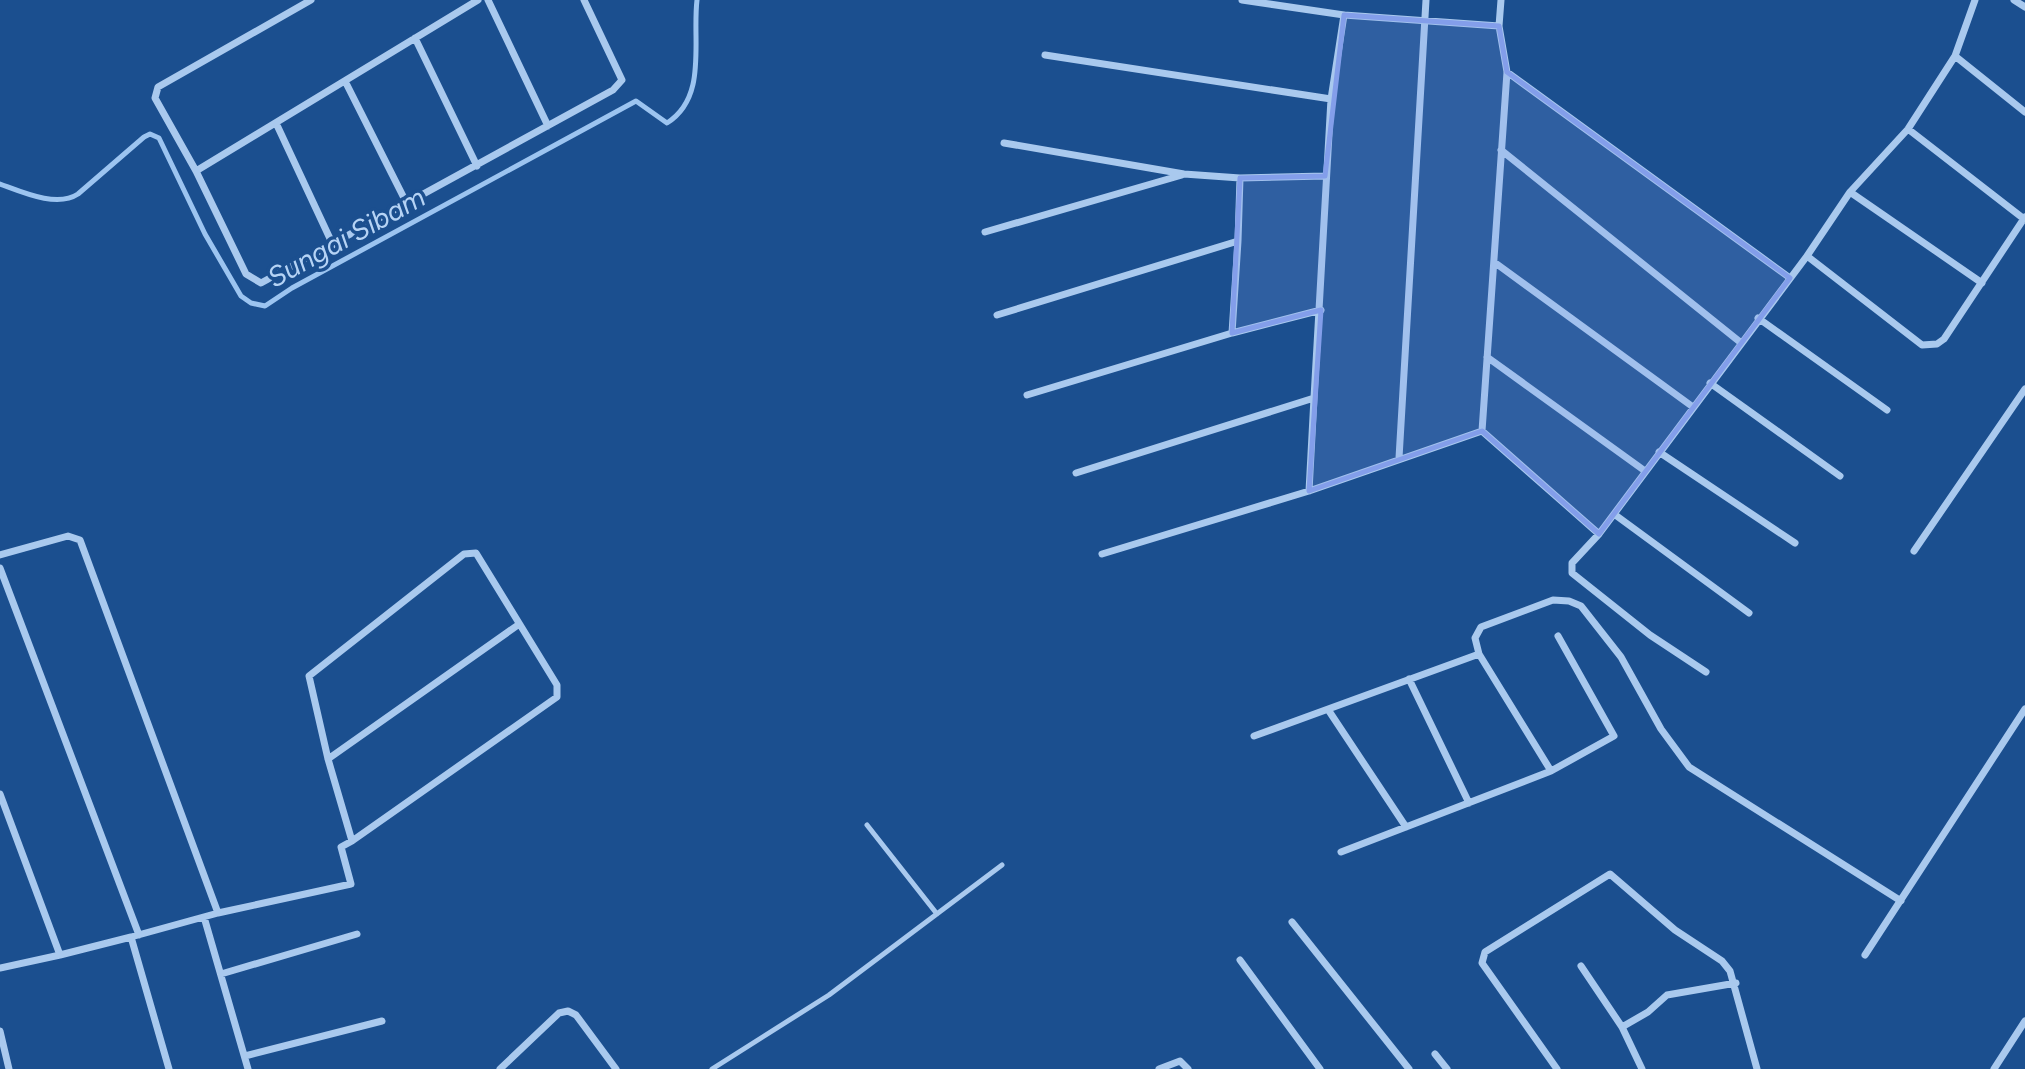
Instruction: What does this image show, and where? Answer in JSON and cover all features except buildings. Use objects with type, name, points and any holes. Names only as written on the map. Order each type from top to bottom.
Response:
[{"type":"street","points":[[311,0],[158,87],[155,98],[196,172],[246,274],[261,283],[613,90],[622,80],[586,2]]},
{"type":"street","points":[[196,172],[478,0]]},
{"type":"street","points":[[488,0],[548,126]]},
{"type":"street","points":[[1242,0],[1344,15],[1499,26]]},
{"type":"street","points":[[1399,458],[1426,0]]},
{"type":"street","points":[[1482,431],[1507,72],[1499,26],[1501,0]]},
{"type":"street","points":[[1706,672],[1650,635],[1572,573],[1572,563],[1614,514],[1740,342],[1807,256],[1850,192],[1908,129],[1955,56],[1975,0]]},
{"type":"street","points":[[2014,0],[2025,8]]},
{"type":"street","points":[[1309,491],[1321,310],[1325,176],[1331,99],[1344,15]]},
{"type":"street","points":[[415,38],[477,166]]},
{"type":"street","points":[[1045,55],[1331,99]]},
{"type":"street","points":[[1955,56],[2025,112]]},
{"type":"street","points":[[1507,72],[1790,278]]},
{"type":"street","points":[[345,81],[407,204]]},
{"type":"street","points":[[276,123],[332,246]]},
{"type":"street","points":[[1807,256],[1922,345],[1937,344],[1944,339],[2024,218],[1908,129]]},
{"type":"street","points":[[1004,143],[1184,174],[1240,178],[1325,176]]},
{"type":"street","points":[[1501,150],[1740,342]]},
{"type":"street","points":[[985,232],[1184,174]]},
{"type":"street","points":[[1232,333],[1240,178]]},
{"type":"street","points":[[1850,192],[1982,283]]},
{"type":"street","points":[[997,315],[1238,241]]},
{"type":"street","points":[[1494,262],[1693,407]]},
{"type":"street","points":[[1027,395],[1232,333],[1321,310]]},
{"type":"street","points":[[1758,318],[1887,410]]},
{"type":"street","points":[[1487,357],[1645,471]]},
{"type":"street","points":[[1710,383],[1840,476]]},
{"type":"street","points":[[1914,551],[2025,389]]},
{"type":"street","points":[[1076,473],[1314,398]]},
{"type":"street","points":[[1102,554],[1309,491],[1482,431]]},
{"type":"street","points":[[1482,431],[1599,534]]},
{"type":"street","points":[[1659,452],[1794,543]]},
{"type":"street","points":[[1614,514],[1749,613]]},
{"type":"street","points":[[0,555],[68,536],[80,540],[218,913]]},
{"type":"street","points":[[0,968],[218,913],[351,884],[340,849],[352,841],[557,697],[557,685],[476,553],[464,554],[313,670],[309,682],[352,841]]},
{"type":"street","points":[[0,568],[135,936],[169,1069]]},
{"type":"street","points":[[1551,771],[1479,654],[1475,638],[1481,627],[1553,600],[1575,603],[1621,657],[1661,729],[1689,767],[1901,901]]},
{"type":"street","points":[[328,759],[518,625]]},
{"type":"street","points":[[1341,852],[1551,771],[1614,736],[1558,636]]},
{"type":"street","points":[[1254,736],[1329,711],[1479,654]]},
{"type":"street","points":[[1409,679],[1469,803]]},
{"type":"street","points":[[1865,955],[2025,709]]},
{"type":"street","points":[[1329,711],[1406,827]]},
{"type":"street","points":[[0,794],[60,955]]},
{"type":"street","points":[[1553,1068],[1482,963],[1482,957],[1485,952],[1606,875],[1614,874],[1664,921],[1722,961],[1736,983],[1745,1037],[1756,1069]]},
{"type":"street","points":[[204,917],[248,1069]]},
{"type":"street","points":[[1292,922],[1409,1069]]},
{"type":"street","points":[[221,974],[357,933]]},
{"type":"street","points":[[1240,960],[1320,1069]]},
{"type":"street","points":[[1581,966],[1622,1027],[1642,1069]]},
{"type":"street","points":[[1622,1027],[1648,1012],[1667,995],[1736,983]]},
{"type":"street","points":[[500,1069],[558,1013],[568,1011],[576,1015],[616,1069]]},
{"type":"street","points":[[245,1056],[382,1021]]},
{"type":"street","points":[[1994,1069],[2025,1021]]},
{"type":"street","points":[[0,1031],[9,1069]]},
{"type":"street","points":[[1435,1054],[1447,1069]]},
{"type":"street","points":[[1160,1069],[1180,1061],[1188,1069]]},
{"type":"lane","points":[[867,825],[937,914]]},
{"type":"lane","points":[[712,1069],[800,1015],[1002,865]]},
{"type":"highlighted area","points":[[1344,15],[1499,26],[1507,72],[1790,278],[1599,534],[1482,431],[1309,491],[1321,310],[1232,333],[1240,178],[1325,176]]},
{"type":"waterway","name":"Sungai Sibam","points":[[0,184],[39,197],[70,198],[144,137],[150,134],[159,138],[205,234],[241,296],[251,303],[265,306],[292,288],[636,101],[667,123],[680,112],[693,83],[697,0]]}]
